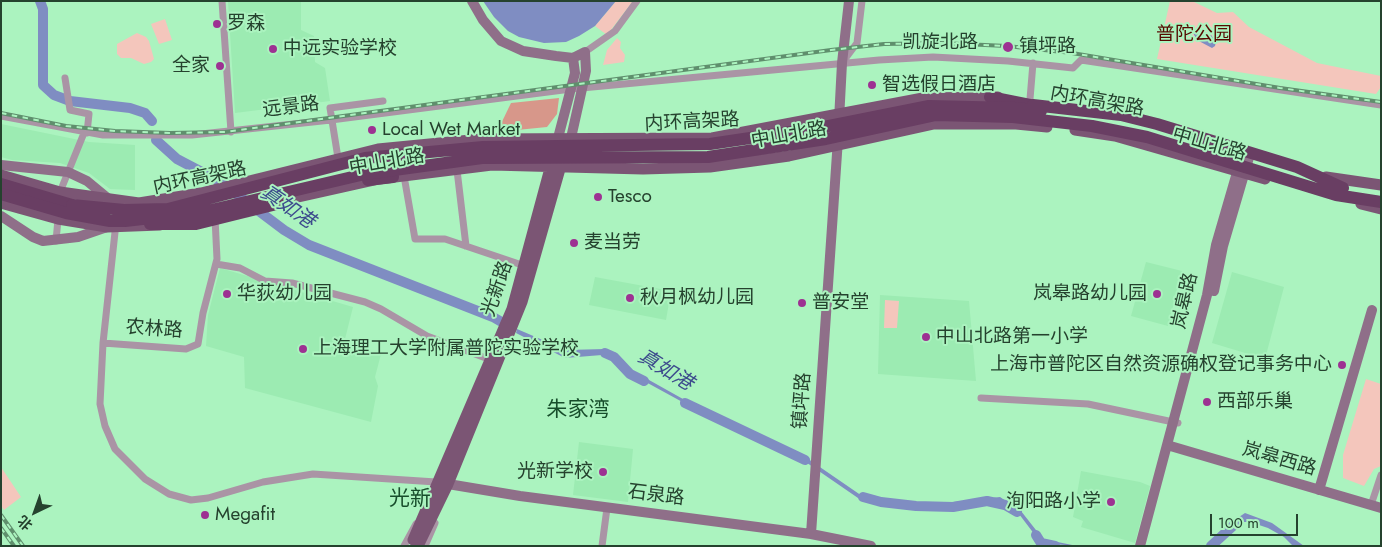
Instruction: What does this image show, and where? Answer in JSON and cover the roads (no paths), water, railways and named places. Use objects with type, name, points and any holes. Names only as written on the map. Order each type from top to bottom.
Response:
[{"type":"highway","points":[[990,97],[1121,116],[1157,124],[1297,167],[1343,188]]},
{"type":"highway","name":"内环高架路","points":[[1,184],[72,205],[124,210],[168,209],[365,158],[483,147],[710,144],[824,127],[929,106],[1015,108],[1147,129],[1296,176],[1343,188],[1381,194]]},
{"type":"highway","name":"内环高架路","points":[[1,194],[111,225],[203,212],[365,174],[482,158],[708,157],[826,138],[936,115],[1013,117],[1092,126],[1148,137],[1326,192],[1381,202]]},
{"type":"highway","points":[[111,225],[169,226],[196,224],[368,180],[399,177]]},
{"type":"main road","name":"中山北路","points":[[1,176],[60,192],[139,203],[201,192],[378,149],[481,139],[712,138],[923,98],[990,97]]},
{"type":"main road","name":"中山北路","points":[[1031,102],[1106,112],[1309,173],[1381,185]]},
{"type":"main road","name":"中山北路","points":[[1,203],[58,219],[111,225],[166,224],[399,177],[492,165],[643,170],[710,167],[789,156],[934,124],[1016,124],[1115,136],[1240,173],[1381,209]]},
{"type":"main road","name":"光新路","points":[[418,546],[442,483],[496,355],[522,302],[555,167],[558,138]]},
{"type":"main road","name":"光新路","points":[[510,324],[525,266],[555,167],[571,138]]},
{"type":"main road","name":"光新路","points":[[410,546],[420,520],[442,483]]},
{"type":"street","points":[[222,1],[231,132]]},
{"type":"street","points":[[472,1],[483,20],[502,42],[522,51],[573,58],[615,31],[637,1]]},
{"type":"street","name":"镇坪路","points":[[811,534],[842,63],[850,1]]},
{"type":"street","points":[[842,63],[857,43],[862,1]]},
{"type":"street","name":"光新路","points":[[571,138],[584,88],[586,71],[585,52]]},
{"type":"street","name":"凯旋北路","points":[[584,88],[842,63],[933,57],[1073,68],[1081,60],[1381,105]]},
{"type":"street","name":"光新路","points":[[558,138],[575,73],[573,58]]},
{"type":"street","points":[[1031,102],[1033,64]]},
{"type":"street","points":[[60,192],[86,133],[89,114],[70,110],[65,78]]},
{"type":"street","name":"远景路","points":[[1,116],[103,135],[192,135],[231,132],[584,88]]},
{"type":"street","points":[[338,158],[330,108],[383,101]]},
{"type":"street","name":"岚皋路","points":[[1145,546],[1148,527],[1170,445],[1216,284],[1240,173],[1247,153]]},
{"type":"street","points":[[1,165],[68,172],[87,181],[114,200],[103,343]]},
{"type":"street","points":[[457,170],[466,246]]},
{"type":"street","points":[[399,177],[415,239],[445,239],[525,266]]},
{"type":"street","name":"农林路","points":[[220,213],[216,264],[203,313],[200,341],[195,347],[186,349],[103,343],[100,393],[101,413],[108,437],[129,464],[161,490],[176,497],[191,500],[208,498],[280,478],[313,474],[342,474],[391,480],[442,483]]},
{"type":"street","name":"中山北路","points":[[1,216],[38,240],[56,241],[78,237],[111,225]]},
{"type":"street","points":[[56,241],[58,219]]},
{"type":"street","points":[[216,264],[240,268],[265,281],[292,283],[354,301],[365,302],[381,309],[427,336],[496,355]]},
{"type":"street","points":[[1319,490],[1372,310]]},
{"type":"street","points":[[981,398],[1088,404],[1176,423]]},
{"type":"street","name":"岚皋西路","points":[[1170,445],[1376,506]]},
{"type":"street","points":[[1376,506],[1381,475]]},
{"type":"street","name":"光新路","points":[[425,546],[439,514],[442,483]]},
{"type":"street","name":"石泉路","points":[[442,483],[607,508],[811,534],[871,546]]},
{"type":"street","points":[[602,546],[607,508]]},
{"type":"street","name":"光新路","points":[[404,546],[410,530],[420,520]]},
{"type":"street","name":"岚皋路","points":[[1140,546],[1148,527]]},
{"type":"water","points":[[483,1],[616,1],[595,26],[579,36],[566,42],[544,43],[519,37],[508,31],[494,17]]},
{"type":"water","points":[[1196,31],[1211,35],[1216,41],[1215,46],[1212,48],[1197,40],[1193,33]]},
{"type":"water","points":[[517,329],[566,350],[605,349],[616,353],[633,371],[699,408],[798,452],[865,498],[916,506],[1000,497],[1021,511],[1043,539],[1077,546],[1041,543],[1019,514],[999,501],[916,509],[880,504],[858,498],[797,456],[697,410],[633,375],[616,359],[602,355],[565,358],[516,333]]},
{"type":"water","points":[[1245,513],[1272,523],[1304,546],[1293,546],[1284,537],[1268,528],[1250,522],[1243,522],[1227,531],[1211,546],[1206,546],[1224,527]]},
{"type":"waterway","name":"真如港","points":[[40,1],[43,9],[43,85],[54,95],[70,101],[130,108],[145,113],[152,121]]},
{"type":"waterway","name":"真如港","points":[[156,140],[177,159],[219,181],[284,230],[309,245],[493,317],[512,328]]},
{"type":"waterway","name":"真如港","points":[[605,353],[614,357],[630,374],[644,381]]},
{"type":"waterway","name":"真如港","points":[[685,403],[805,460]]},
{"type":"waterway","name":"真如港","points":[[863,497],[881,502],[916,506],[953,507],[987,501],[1005,505],[1017,512]]},
{"type":"waterway","name":"真如港","points":[[1211,546],[1234,525]]},
{"type":"waterway","name":"真如港","points":[[1036,535],[1041,543],[1055,546]]},
{"type":"railway","points":[[1,113],[66,126],[115,131],[225,132],[831,50],[884,44],[941,43],[1007,46],[1072,53],[1280,88],[1381,102]]},
{"type":"railway","points":[[1,515],[23,546]]},
{"type":"railway","points":[[1,528],[14,546]]},
{"type":"place","name":"罗森","points":[[217,24]]},
{"type":"place","name":"镇坪路","points":[[1008,47]]},
{"type":"place","name":"中远实验学校","points":[[273,49]]},
{"type":"place","name":"全家","points":[[220,66]]},
{"type":"place","name":"智选假日酒店","points":[[872,85]]},
{"type":"place","name":"Local Wet Market","points":[[372,130]]},
{"type":"place","name":"Tesco","points":[[598,197]]},
{"type":"place","name":"麦当劳","points":[[574,243]]},
{"type":"place","name":"华荻幼儿园","points":[[227,294]]},
{"type":"place","name":"岚皋路幼儿园","points":[[1157,294]]},
{"type":"place","name":"秋月枫幼儿园","points":[[630,298]]},
{"type":"place","name":"普安堂","points":[[802,303]]},
{"type":"place","name":"中山北路第一小学","points":[[926,337]]},
{"type":"place","name":"上海理工大学附属普陀实验学校","points":[[303,349]]},
{"type":"place","name":"上海市普陀区自然资源确权登记事务中心","points":[[1342,365]]},
{"type":"place","name":"西部乐巢","points":[[1207,402]]},
{"type":"place","name":"光新学校","points":[[603,472]]},
{"type":"place","name":"洵阳路小学","points":[[1111,502]]},
{"type":"place","name":"Megafit","points":[[205,515]]},
{"type":"district","name":"朱家湾","points":[[578,411]]},
{"type":"district","name":"光新","points":[[410,500]]},
{"type":"park label","name":"普陀公园","points":[[1194,35]]}]
